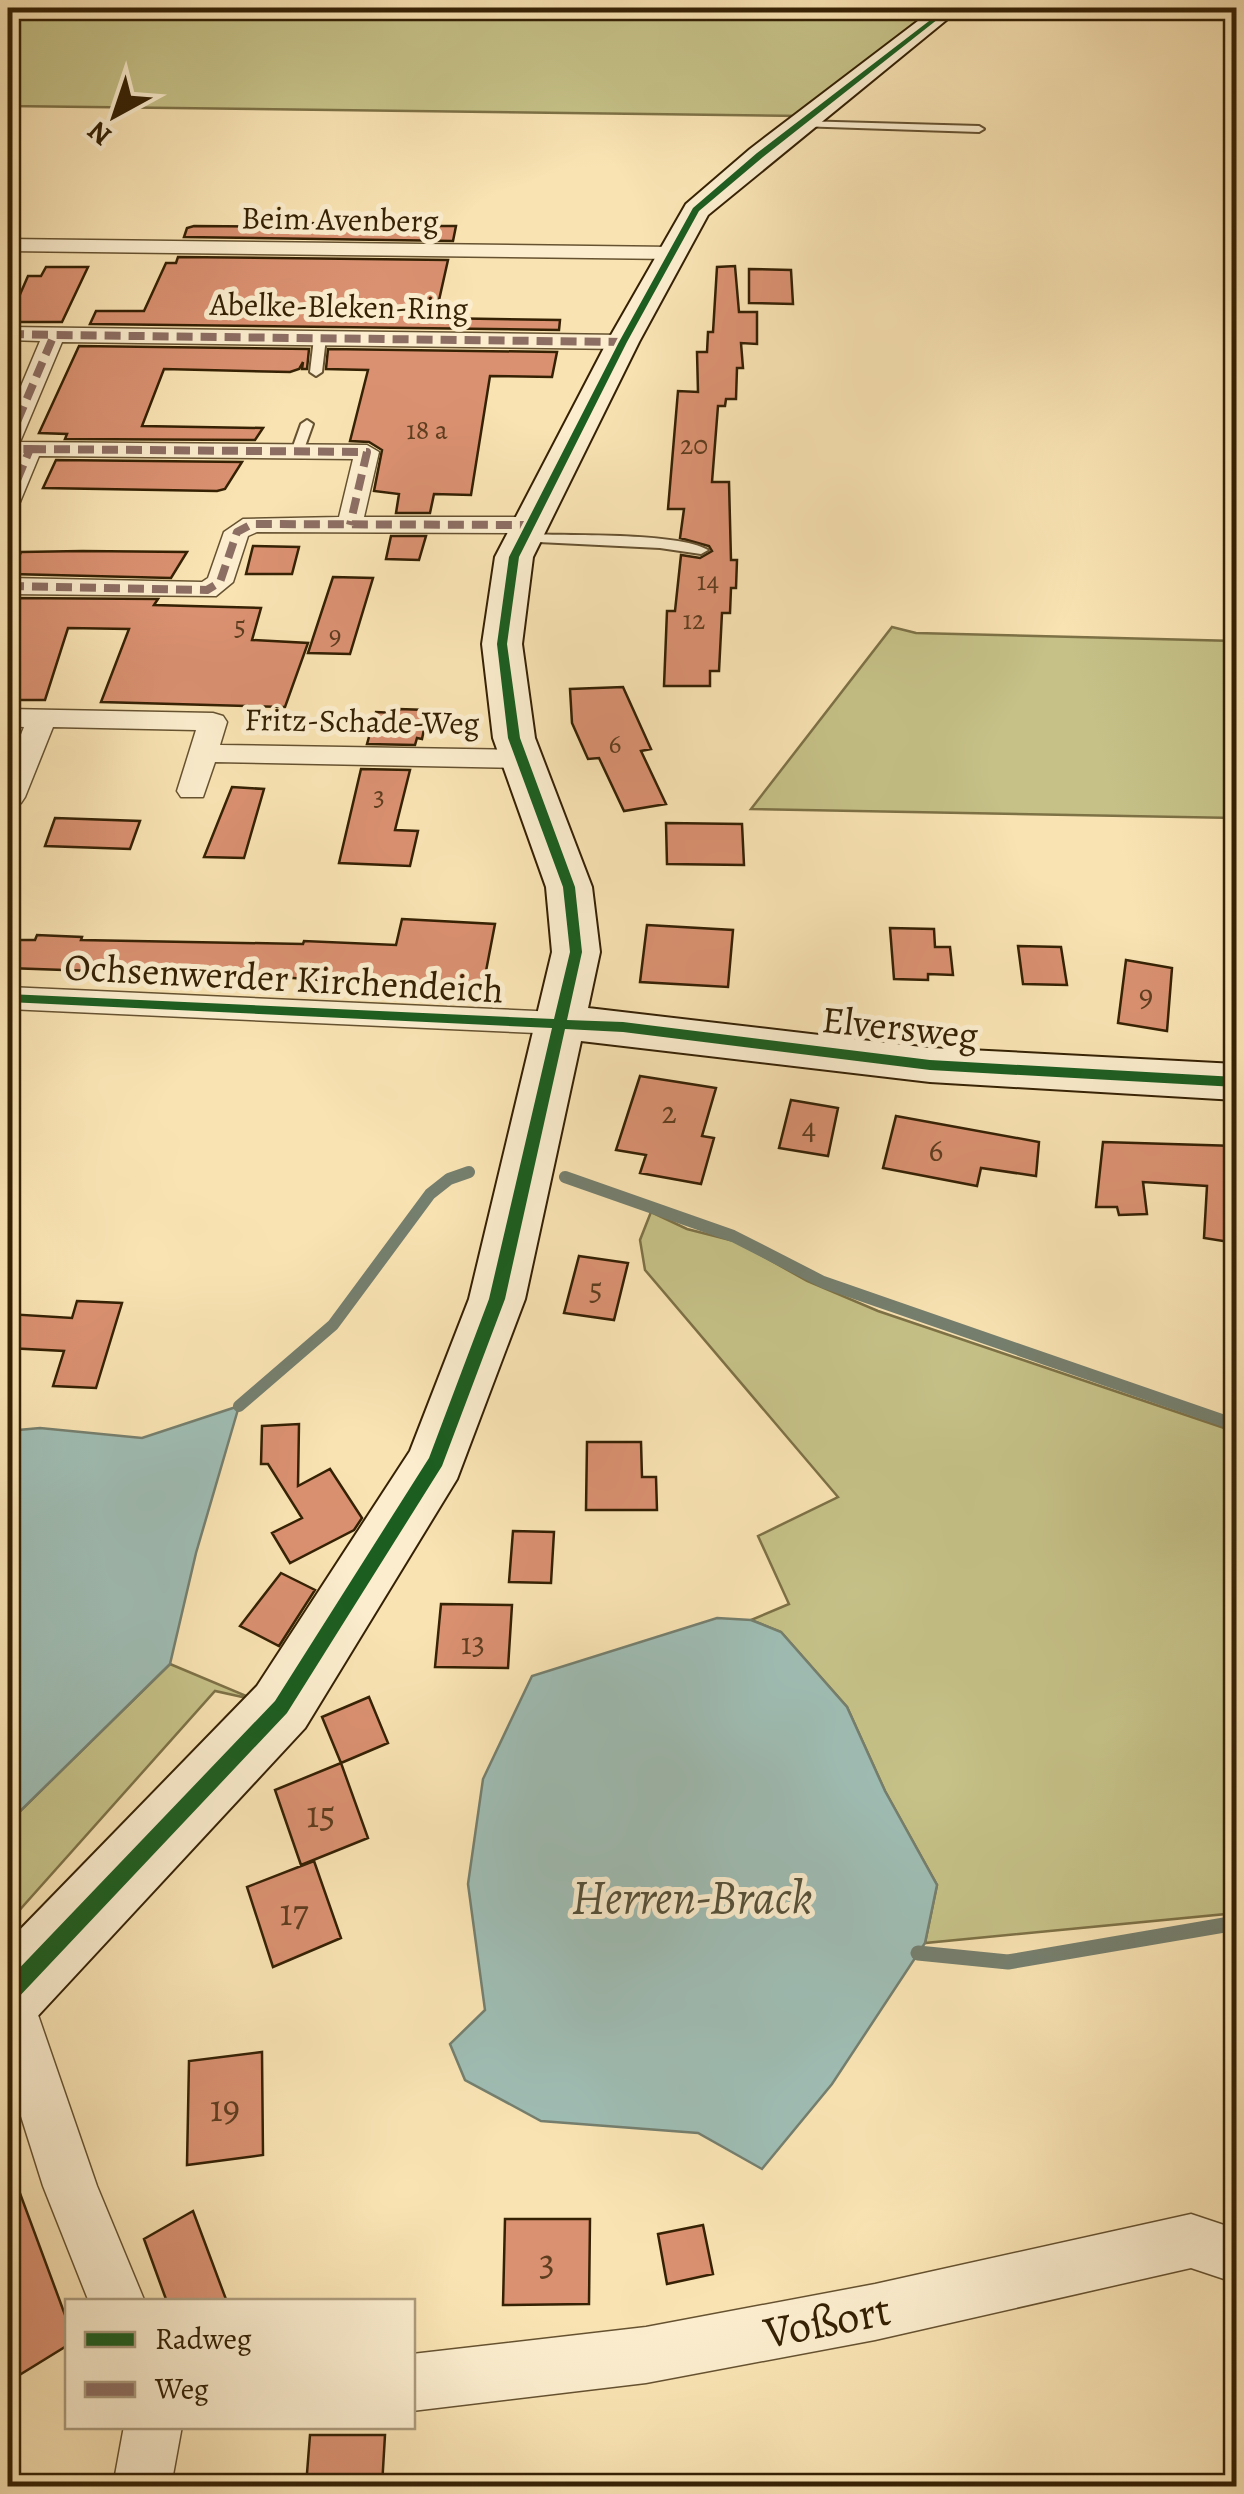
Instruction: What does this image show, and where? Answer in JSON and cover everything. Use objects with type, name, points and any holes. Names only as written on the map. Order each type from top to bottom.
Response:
[{"type":"street","points":[[115,2299],[70,2186],[8,1996],[281,1707],[436,1461],[497,1299],[576,952],[569,888],[519,759],[502,644],[514,557],[622,342],[696,210],[949,8]]},
{"type":"street","name":"Beim Avenberg","points":[[8,245],[672,253]]},
{"type":"street","name":"Abelke-Bleken-Ring","points":[[8,334],[622,342]]},
{"type":"street","points":[[8,502],[15,447],[54,335]]},
{"type":"street","points":[[15,447],[367,452],[350,524]]},
{"type":"street","points":[[8,586],[206,590],[220,582],[237,532],[247,525],[350,524],[526,532]]},
{"type":"street","name":"Fritz-Schade-Weg","points":[[8,718],[213,722],[192,791]]},
{"type":"street","points":[[10,797],[42,719]]},
{"type":"street","name":"Fritz-Schade-Weg","points":[[204,753],[519,759]]},
{"type":"street","name":"Ochsenwerder Kirchendeich","points":[[8,998],[558,1023]]},
{"type":"street","name":"Elversweg","points":[[558,1023],[623,1027],[930,1065],[1236,1082]]},
{"type":"street","name":"Voßort","points":[[415,2383],[646,2355],[875,2312],[1191,2241],[1236,2256]]},
{"type":"street","points":[[142,2486],[153,2429]]},
{"type":"lane","points":[[800,124],[979,129]]},
{"type":"lane","points":[[316,372],[320,338]]},
{"type":"lane","points":[[297,452],[307,424]]},
{"type":"lane","points":[[526,532],[701,550]]},
{"type":"shaded area","points":[[8,8],[931,13],[802,116],[8,106]]},
{"type":"shaded area","points":[[892,627],[916,633],[1236,641],[1236,818],[751,809]]},
{"type":"shaded area","points":[[651,1212],[687,1229],[738,1242],[807,1281],[878,1311],[1236,1432],[1236,1913],[925,1943],[937,1885],[885,1791],[847,1707],[781,1632],[751,1620],[789,1604],[758,1536],[838,1497],[645,1270],[640,1240]]},
{"type":"shaded area","points":[[170,1664],[256,1700],[215,1691],[8,1923],[8,1823]]},
{"type":"water","points":[[239,1406],[196,1553],[170,1664],[8,1823],[8,1431],[40,1428],[142,1438]]},
{"type":"water","name":"Herren-Brack","points":[[717,1618],[751,1620],[781,1632],[847,1707],[885,1791],[937,1885],[925,1943],[832,2084],[762,2169],[698,2133],[541,2121],[465,2080],[450,2044],[485,2010],[468,1884],[483,1779],[532,1676]]},
{"type":"building","points":[[310,223],[456,226],[453,241],[184,237],[187,228],[194,226],[309,227]]},
{"type":"building","points":[[178,257],[448,260],[435,318],[560,320],[559,330],[90,324],[96,311],[144,311],[166,263],[176,263]]},
{"type":"building","points":[[735,266],[739,312],[757,312],[757,344],[741,343],[743,368],[737,368],[736,399],[726,399],[725,406],[718,406],[712,482],[729,482],[731,560],[737,560],[736,588],[731,588],[730,613],[722,613],[719,671],[710,671],[710,686],[664,686],[667,611],[675,611],[681,555],[700,558],[712,551],[709,546],[680,538],[684,509],[668,509],[678,391],[698,392],[697,352],[707,352],[708,332],[713,332],[717,267]]},
{"type":"building","points":[[46,267],[88,267],[62,322],[8,322],[28,276],[41,276]]},
{"type":"building","points":[[749,269],[791,270],[793,304],[749,303]]},
{"type":"building","points":[[79,346],[309,349],[307,369],[302,369],[303,362],[299,369],[290,372],[164,369],[142,426],[263,428],[255,440],[65,439],[67,434],[39,433]]},
{"type":"building","points":[[328,349],[557,352],[552,377],[490,376],[471,495],[434,494],[430,513],[396,513],[399,494],[374,491],[382,450],[369,442],[350,441],[368,370],[326,369]]},
{"type":"building","points":[[56,460],[242,462],[225,489],[217,491],[43,488]]},
{"type":"building","points":[[391,536],[426,536],[419,560],[386,559]]},
{"type":"building","points":[[253,546],[299,547],[292,574],[246,574]]},
{"type":"building","points":[[21,552],[187,552],[171,578],[12,574]]},
{"type":"building","points":[[333,577],[373,578],[350,654],[308,653]]},
{"type":"building","points":[[8,598],[158,599],[154,605],[261,608],[252,640],[308,643],[285,707],[101,702],[129,629],[68,628],[45,700],[8,700]]},
{"type":"building","points":[[623,687],[651,749],[641,751],[666,804],[624,811],[599,758],[588,759],[572,723],[570,689]]},
{"type":"building","points":[[398,709],[428,710],[422,739],[417,738],[415,745],[367,744],[376,712],[397,713]]},
{"type":"building","points":[[361,769],[410,770],[395,830],[418,831],[410,866],[339,863]]},
{"type":"building","points":[[232,787],[264,789],[244,858],[204,857]]},
{"type":"building","points":[[55,818],[140,821],[130,849],[45,846]]},
{"type":"building","points":[[666,823],[742,824],[744,865],[667,864]]},
{"type":"building","points":[[402,919],[495,924],[482,992],[293,978],[8,968],[8,940],[35,940],[37,935],[82,937],[81,940],[396,945]]},
{"type":"building","points":[[647,925],[733,930],[728,987],[640,982]]},
{"type":"building","points":[[890,928],[934,929],[935,947],[950,947],[953,975],[928,974],[928,980],[894,979]]},
{"type":"building","points":[[1018,946],[1061,947],[1067,985],[1023,984]]},
{"type":"building","points":[[1126,960],[1172,968],[1167,1031],[1118,1023]]},
{"type":"building","points":[[640,1076],[716,1088],[702,1136],[714,1138],[701,1184],[640,1173],[646,1155],[616,1150]]},
{"type":"building","points":[[791,1100],[838,1108],[828,1156],[779,1148]]},
{"type":"building","points":[[896,1116],[1039,1142],[1036,1176],[981,1168],[977,1186],[883,1168]]},
{"type":"building","points":[[1103,1142],[1236,1146],[1236,1243],[1204,1238],[1207,1186],[1143,1182],[1147,1214],[1119,1215],[1117,1207],[1096,1207]]},
{"type":"building","points":[[579,1256],[628,1263],[614,1320],[564,1313]]},
{"type":"building","points":[[77,1301],[122,1303],[96,1388],[53,1386],[64,1351],[8,1348],[8,1314],[72,1318]]},
{"type":"building","points":[[299,1424],[298,1486],[330,1469],[362,1518],[354,1530],[290,1563],[272,1533],[302,1518],[268,1464],[261,1464],[262,1426]]},
{"type":"building","points":[[587,1442],[641,1442],[642,1477],[656,1477],[657,1510],[586,1510]]},
{"type":"building","points":[[513,1531],[554,1532],[551,1583],[509,1582]]},
{"type":"building","points":[[281,1573],[315,1590],[279,1646],[240,1626]]},
{"type":"building","points":[[441,1604],[512,1605],[508,1668],[435,1667]]},
{"type":"building","points":[[369,1697],[388,1743],[341,1763],[322,1717]]},
{"type":"building","points":[[341,1763],[368,1838],[301,1865],[275,1790]]},
{"type":"building","points":[[314,1861],[341,1938],[273,1967],[247,1887]]},
{"type":"building","points":[[262,2052],[263,2155],[187,2165],[189,2061]]},
{"type":"building","points":[[11,2169],[65,2315],[65,2347],[8,2382]]},
{"type":"building","points":[[193,2211],[226,2299],[166,2299],[144,2239]]},
{"type":"building","points":[[505,2219],[590,2219],[589,2304],[503,2305]]},
{"type":"building","points":[[703,2225],[713,2274],[667,2284],[658,2234]]},
{"type":"building","points":[[310,2435],[385,2435],[382,2486],[306,2486]]},
{"type":"waterway","points":[[239,1406],[333,1325],[430,1194],[449,1179],[469,1172]]},
{"type":"waterway","points":[[565,1177],[733,1236],[823,1282],[1236,1425]]},
{"type":"waterway","points":[[918,1953],[1008,1962],[1236,1923]]},
{"type":"marked path","points":[[8,334],[54,335]]},
{"type":"marked path","points":[[8,443],[54,335],[623,342]]},
{"type":"marked path","points":[[8,502],[30,449],[22,449]]},
{"type":"marked path","points":[[30,449],[367,452],[350,525]]},
{"type":"marked path","points":[[8,586],[207,590],[220,582],[237,532],[252,524],[530,525]]},
{"type":"cycle path","points":[[8,1994],[281,1707],[436,1461],[497,1299],[576,952],[569,887],[514,738],[502,644],[514,557],[623,342],[696,210],[760,155],[949,8]]},
{"type":"cycle path","points":[[8,998],[623,1027],[930,1065],[1236,1082]]}]
